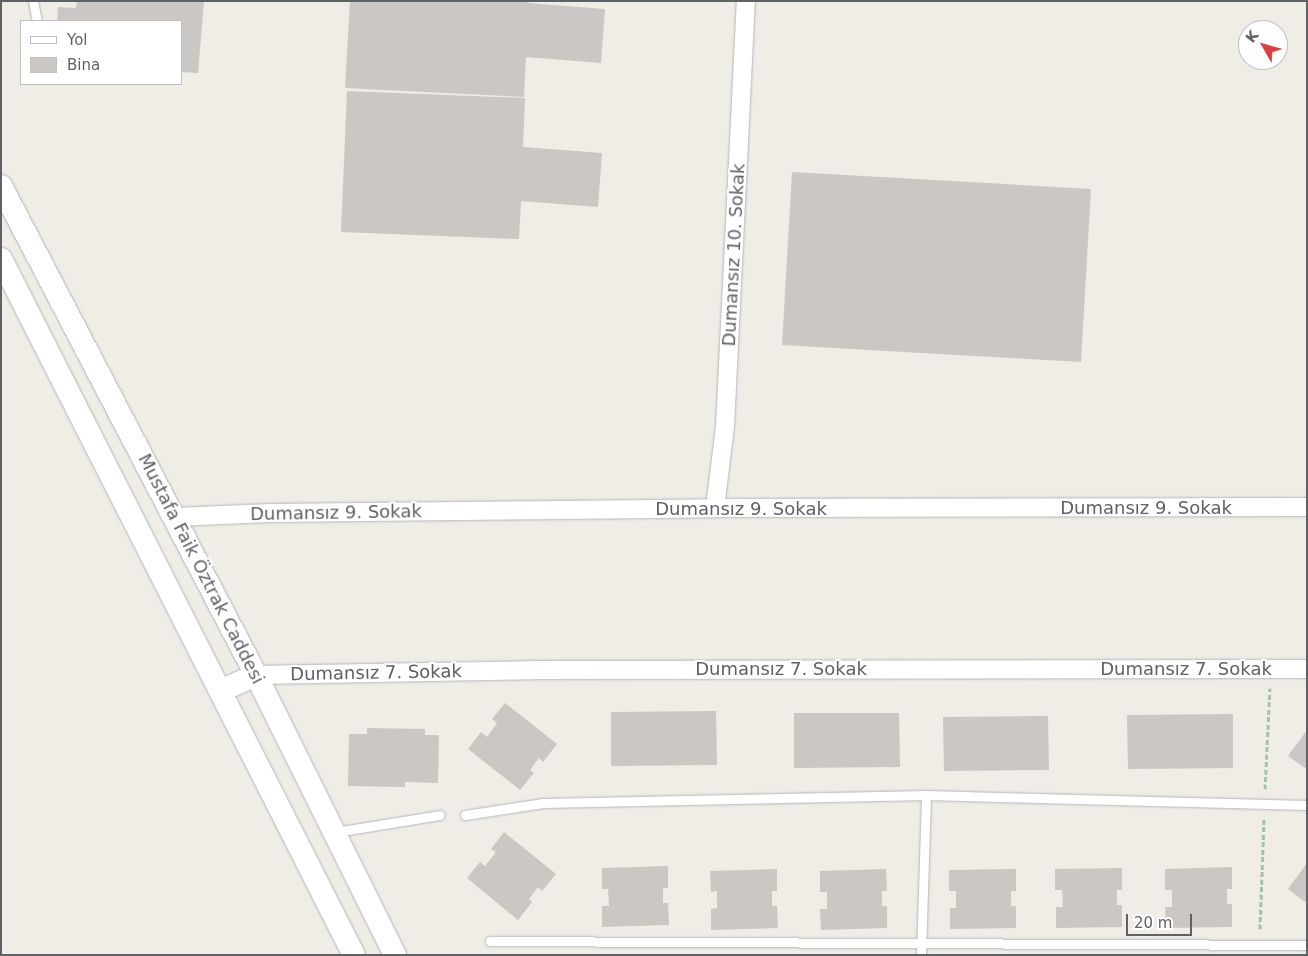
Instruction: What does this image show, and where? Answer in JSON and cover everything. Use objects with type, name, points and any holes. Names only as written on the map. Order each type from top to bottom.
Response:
[{"type":"street","name":"Dumansız 10. Sokak","points":[[715,508],[725,427],[746,1]]},
{"type":"street","name":"Mustafa Faik Öztrak Caddesi","points":[[1,186],[256,675],[395,955]]},
{"type":"street","name":"Mustafa Faik Öztrak Caddesi","points":[[1,259],[354,955]]},
{"type":"street","name":"Dumansız 9. Sokak","points":[[175,517],[268,513],[715,508],[1307,507]]},
{"type":"street","name":"Dumansız 7. Sokak","points":[[256,675],[542,670],[1307,669]]},
{"type":"street","points":[[220,691],[256,675]]},
{"type":"lane","points":[[33,1],[37,20]]},
{"type":"lane","points":[[921,955],[926,795]]},
{"type":"lane","points":[[465,815],[543,803],[926,795],[1307,805]]},
{"type":"lane","points":[[334,832],[440,815]]},
{"type":"lane","points":[[490,941],[1307,945]]},
{"type":"building","points":[[77,1],[204,1],[198,73],[182,72],[182,20],[57,20],[58,7],[76,8]]},
{"type":"building","points":[[350,1],[528,1],[528,3],[605,9],[601,63],[526,57],[524,97],[345,88]]},
{"type":"building","points":[[347,91],[525,98],[523,147],[602,153],[598,207],[521,201],[519,239],[341,232]]},
{"type":"building","points":[[792,172],[1091,189],[1081,362],[782,345]]},
{"type":"building","points":[[505,703],[557,744],[543,762],[539,758],[530,770],[534,773],[520,790],[468,749],[481,732],[487,737],[497,723],[492,719]]},
{"type":"building","points":[[716,711],[717,765],[611,766],[611,712]]},
{"type":"building","points":[[794,713],[899,713],[900,767],[794,768]]},
{"type":"building","points":[[1233,714],[1233,768],[1128,769],[1127,715]]},
{"type":"building","points":[[1048,716],[1049,770],[944,771],[943,717]]},
{"type":"building","points":[[367,728],[425,729],[425,735],[439,735],[438,783],[405,782],[405,787],[348,786],[349,734],[367,734]]},
{"type":"building","points":[[1307,730],[1307,766],[1305,768],[1288,756]]},
{"type":"building","points":[[504,832],[556,874],[542,891],[538,887],[529,899],[532,902],[518,920],[467,878],[480,862],[485,866],[496,852],[491,849]]},
{"type":"building","points":[[1307,863],[1307,899],[1305,902],[1288,889]]},
{"type":"building","points":[[668,866],[668,888],[663,888],[663,903],[668,903],[669,925],[602,927],[602,906],[609,906],[608,889],[602,889],[602,868]]},
{"type":"building","points":[[1232,867],[1232,889],[1227,889],[1227,904],[1232,904],[1232,927],[1166,928],[1165,907],[1172,907],[1172,890],[1165,890],[1165,869]]},
{"type":"building","points":[[1122,868],[1122,890],[1117,890],[1117,905],[1122,905],[1122,927],[1056,928],[1056,907],[1063,907],[1062,890],[1055,890],[1055,869]]},
{"type":"building","points":[[777,869],[777,891],[772,891],[772,906],[777,906],[778,928],[711,930],[711,909],[717,908],[717,891],[711,892],[710,871]]},
{"type":"building","points":[[886,869],[887,891],[882,891],[882,906],[887,906],[887,928],[821,930],[820,909],[827,909],[827,892],[820,892],[820,871]]},
{"type":"building","points":[[1016,869],[1016,891],[1011,891],[1011,906],[1016,906],[1016,928],[950,929],[950,908],[956,908],[956,891],[949,891],[949,870]]}]
